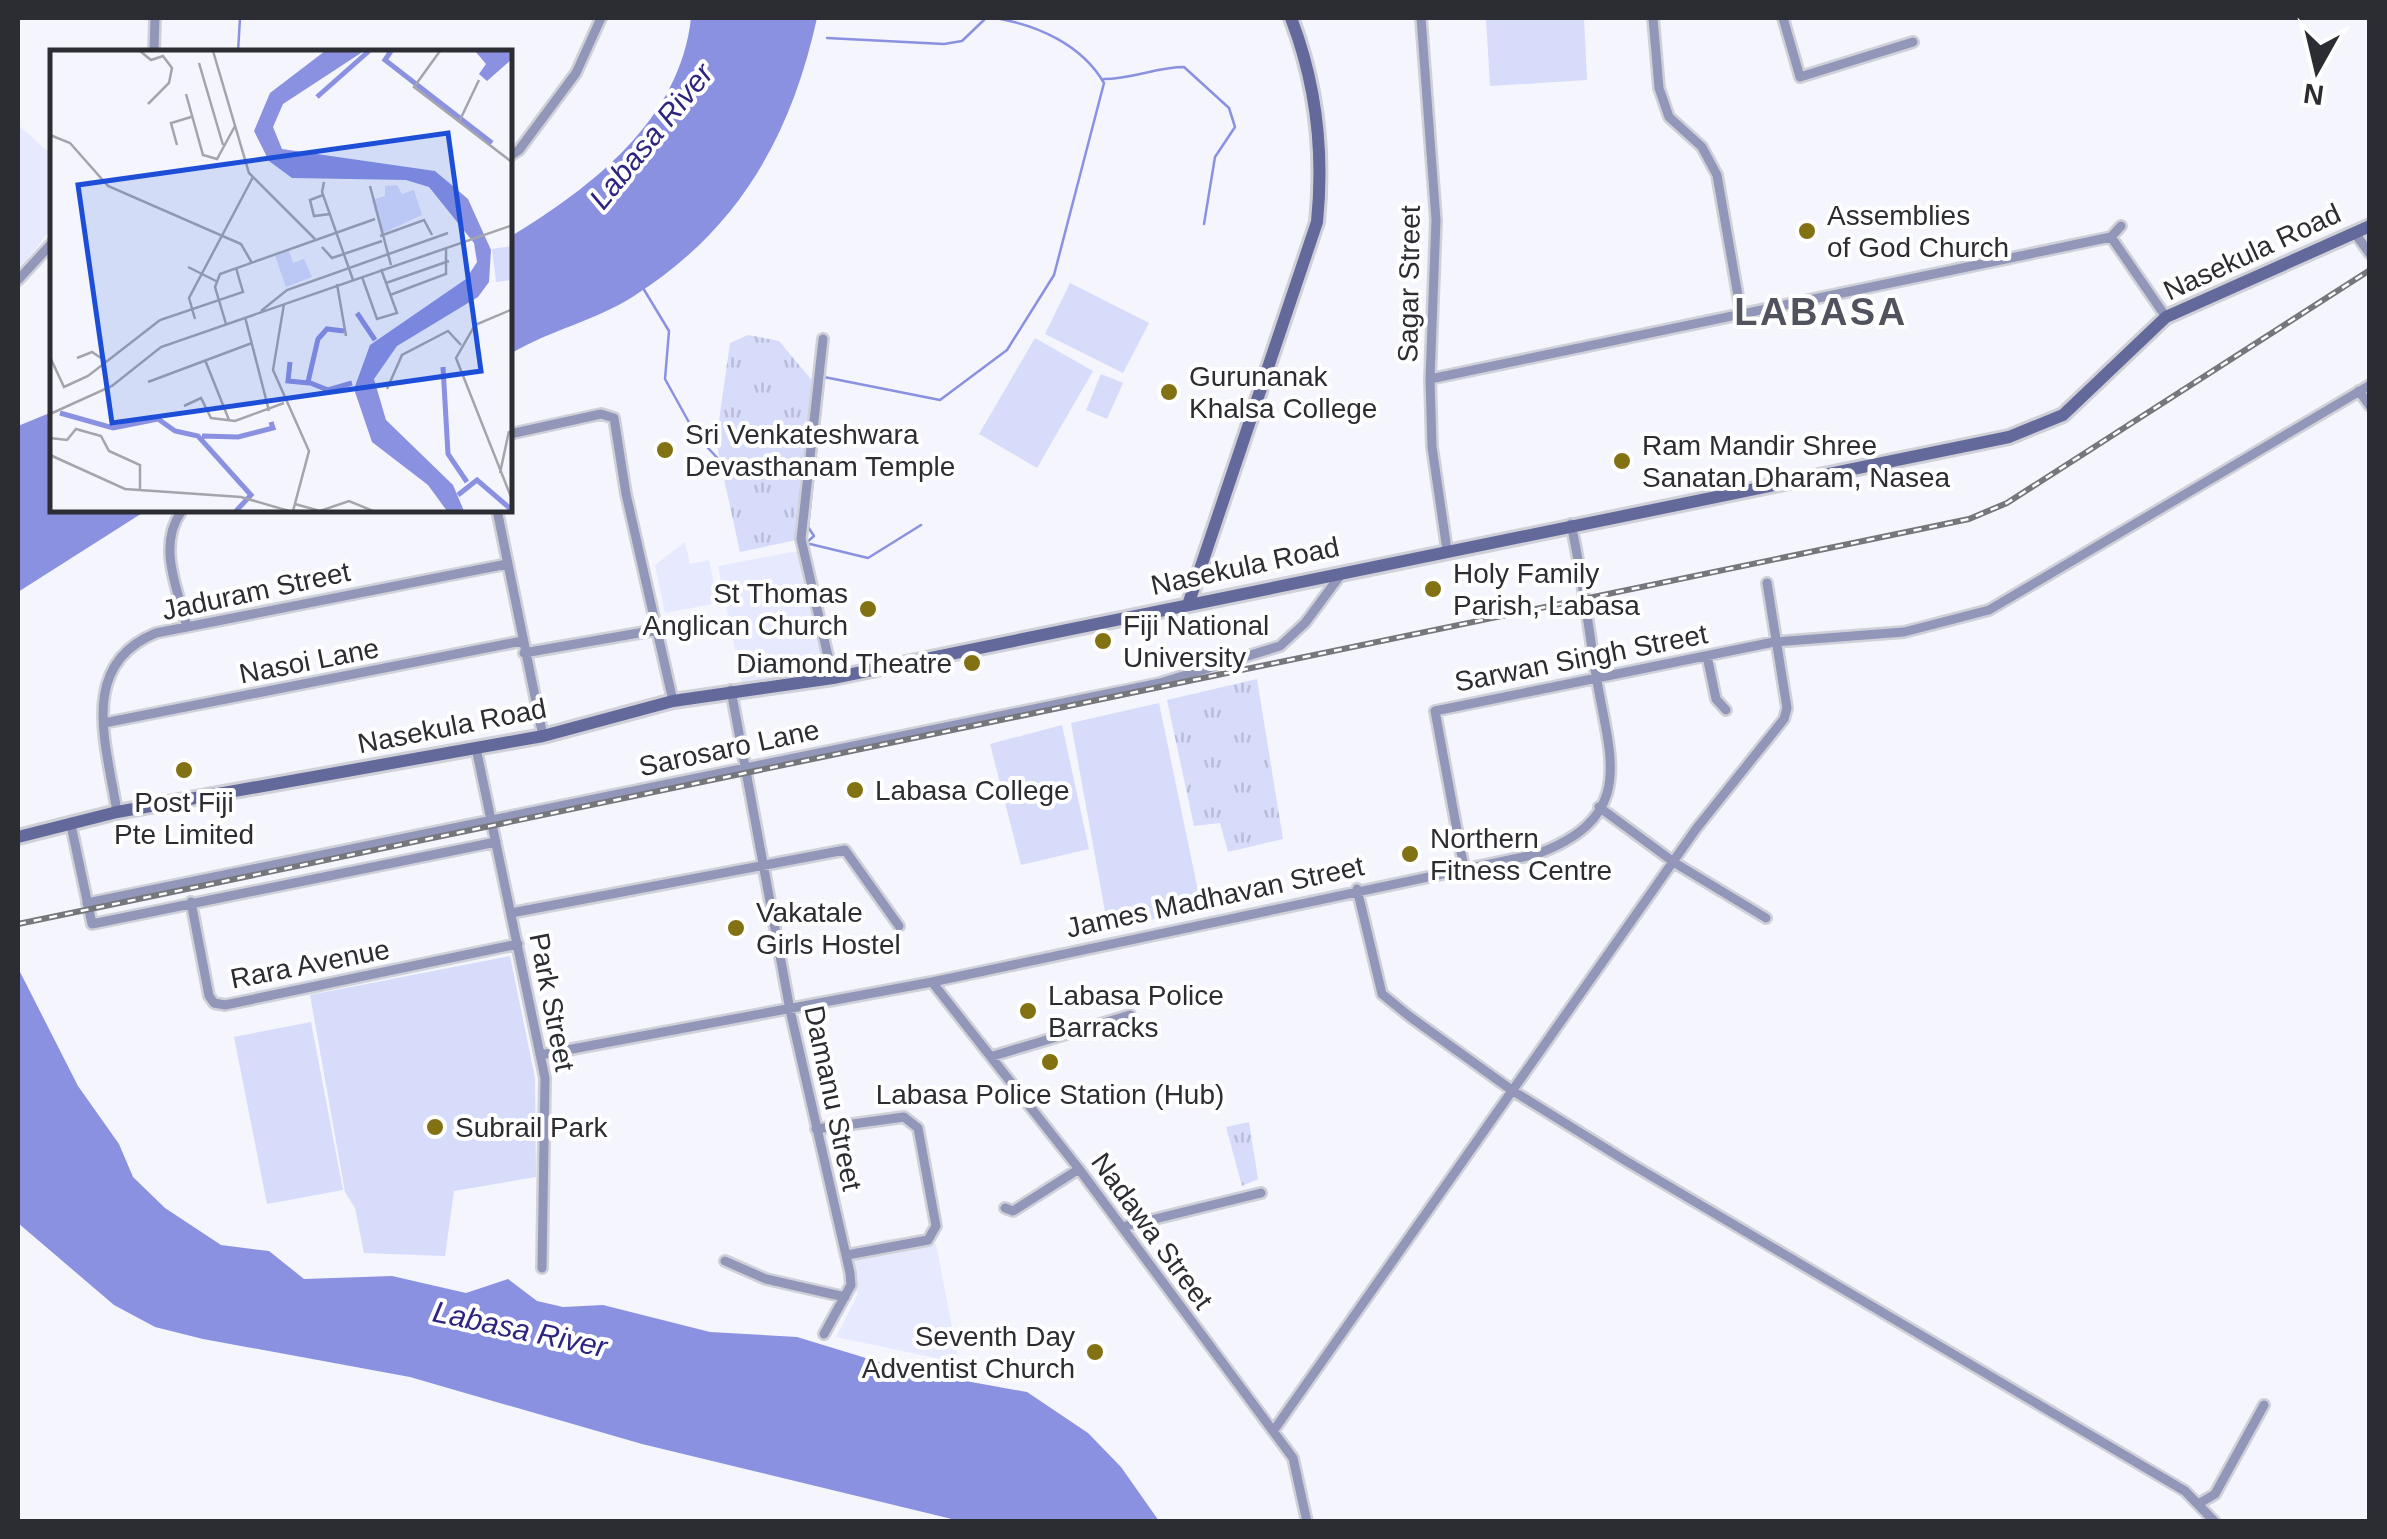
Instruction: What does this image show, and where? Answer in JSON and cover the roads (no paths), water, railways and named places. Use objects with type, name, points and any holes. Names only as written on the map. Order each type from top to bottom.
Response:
[{"type":"main road","points":[[1188,605],[1317,222],[1320,190],[1314,99],[1308,64],[1291,18]]},
{"type":"main road","name":"Nasekula Road","points":[[18,837],[117,812],[543,736],[674,701],[833,678],[2031,431],[2063,415],[2166,317],[2370,226]]},
{"type":"street","points":[[154,18],[154,50]]},
{"type":"street","points":[[512,155],[520,150],[576,73],[601,18]]},
{"type":"street","name":"Sagar Street","points":[[1421,18],[1436,220],[1430,379],[1437,498],[1447,550]]},
{"type":"street","points":[[1653,18],[1659,88],[1669,117],[1702,147],[1717,174],[1741,313]]},
{"type":"street","points":[[1783,18],[1800,77],[1913,42]]},
{"type":"street","points":[[1430,379],[2111,237],[2120,226]]},
{"type":"street","points":[[2354,232],[2370,254]]},
{"type":"street","points":[[2111,237],[2166,317]]},
{"type":"street","points":[[18,280],[50,245]]},
{"type":"street","points":[[824,339],[801,540],[833,678]]},
{"type":"street","name":"Sarwan Singh Street","points":[[1464,868],[1435,710],[1774,642],[1904,632],[1989,610],[2370,385]]},
{"type":"street","points":[[2359,391],[2370,406]]},
{"type":"street","points":[[512,434],[601,414],[614,418],[674,701]]},
{"type":"street","points":[[181,512],[169,534],[168,548],[187,627]]},
{"type":"street","points":[[497,512],[543,736]]},
{"type":"street","name":"James Madhavan Street","points":[[540,1055],[932,982],[1537,854],[1566,843],[1599,806],[1607,790],[1613,749],[1571,524]]},
{"type":"street","name":"Jaduram Street","points":[[117,812],[102,696],[110,671],[136,642],[187,627],[507,564]]},
{"type":"street","name":"Sarosaro Lane","points":[[87,904],[1160,682],[1280,646],[1305,623],[1344,570]]},
{"type":"street","points":[[1274,1430],[1676,863],[1696,829],[1784,719],[1787,708],[1767,583]]},
{"type":"street","points":[[524,653],[656,630]]},
{"type":"street","name":"Nasoi Lane","points":[[104,723],[522,641]]},
{"type":"street","points":[[1707,656],[1716,698],[1726,710]]},
{"type":"street","name":"Damanu Street","points":[[731,690],[790,1010],[847,1255],[851,1285],[824,1334]]},
{"type":"street","name":"Park Street","points":[[476,748],[546,1097],[542,1268]]},
{"type":"street","points":[[1599,806],[1676,863],[1766,918]]},
{"type":"street","points":[[71,825],[92,924],[496,842]]},
{"type":"street","points":[[511,913],[845,850],[899,926]]},
{"type":"street","points":[[1358,890],[1382,994],[1513,1091],[2128,1456],[2200,1503],[2215,1522]]},
{"type":"street","name":"Rara Avenue","points":[[191,902],[209,996],[214,1003],[224,1005],[518,944]]},
{"type":"street","name":"Nadawa Street","points":[[932,982],[1079,1168],[1274,1430],[1298,1470],[1307,1522]]},
{"type":"street","points":[[993,1056],[1130,1015]]},
{"type":"street","points":[[816,1130],[904,1117],[918,1128],[936,1226],[934,1234],[928,1240],[847,1255]]},
{"type":"street","points":[[1005,1208],[1024,1208],[1079,1168]]},
{"type":"street","points":[[1122,1227],[1261,1193]]},
{"type":"street","points":[[725,1261],[766,1279],[845,1297]]},
{"type":"street","points":[[2200,1503],[2215,1494],[2264,1405]]},
{"type":"water","name":"Labasa River","points":[[691,18],[817,18],[792,102],[775,140],[731,210],[703,241],[671,270],[619,305],[512,353],[512,236],[571,196],[627,147],[670,88]]},
{"type":"water","points":[[50,413],[50,512],[144,512],[18,592],[18,426]]},
{"type":"water","name":"Labasa River","points":[[18,968],[78,1086],[119,1144],[133,1177],[165,1208],[221,1245],[269,1251],[304,1279],[392,1276],[466,1293],[508,1279],[537,1301],[563,1307],[603,1305],[710,1332],[797,1337],[905,1370],[1027,1392],[1088,1433],[1121,1467],[1159,1521],[960,1521],[642,1444],[410,1377],[155,1327],[114,1305],[18,1223]]},
{"type":"waterway","points":[[238,50],[240,18]]},
{"type":"waterway","points":[[827,38],[944,44],[962,41],[986,18]]},
{"type":"waterway","points":[[921,525],[868,558],[806,543],[814,536],[808,527],[824,377],[940,400],[1007,350],[1054,275],[1104,83],[1084,58],[1057,39],[995,18]]},
{"type":"waterway","points":[[1104,79],[1184,67],[1229,108],[1235,127],[1215,157],[1204,224]]},
{"type":"waterway","points":[[643,288],[669,331],[665,379],[696,435],[734,476]]},
{"type":"railway","points":[[18,924],[1969,519],[2007,503],[2370,270]]},
{"type":"place","name":"Assemblies of God Church","points":[[1807,231]]},
{"type":"place","name":"Gurunanak Khalsa College","points":[[1169,392]]},
{"type":"place","name":"Sri Venkateshwara Devasthanam Temple","points":[[665,450]]},
{"type":"place","name":"Ram Mandir Shree Sanatan Dharam, Nasea","points":[[1622,461]]},
{"type":"place","name":"Holy Family Parish, Labasa","points":[[1433,589]]},
{"type":"place","name":"St Thomas Anglican Church","points":[[868,609]]},
{"type":"place","name":"Fiji National University","points":[[1103,641]]},
{"type":"place","name":"Diamond Theatre","points":[[972,663]]},
{"type":"place","name":"Post Fiji Pte Limited","points":[[184,770]]},
{"type":"place","name":"Labasa College","points":[[855,790]]},
{"type":"place","name":"Northern Fitness Centre","points":[[1410,854]]},
{"type":"place","name":"Vakatale Girls Hostel","points":[[736,928]]},
{"type":"place","name":"Labasa Police Barracks","points":[[1028,1011]]},
{"type":"place","name":"Labasa Police Station (Hub)","points":[[1050,1062]]},
{"type":"place","name":"Subrail Park","points":[[435,1127]]},
{"type":"place","name":"Seventh Day Adventist Church","points":[[1095,1352]]},
{"type":"district","name":"LABASA","points":[[1821,312]]}]
